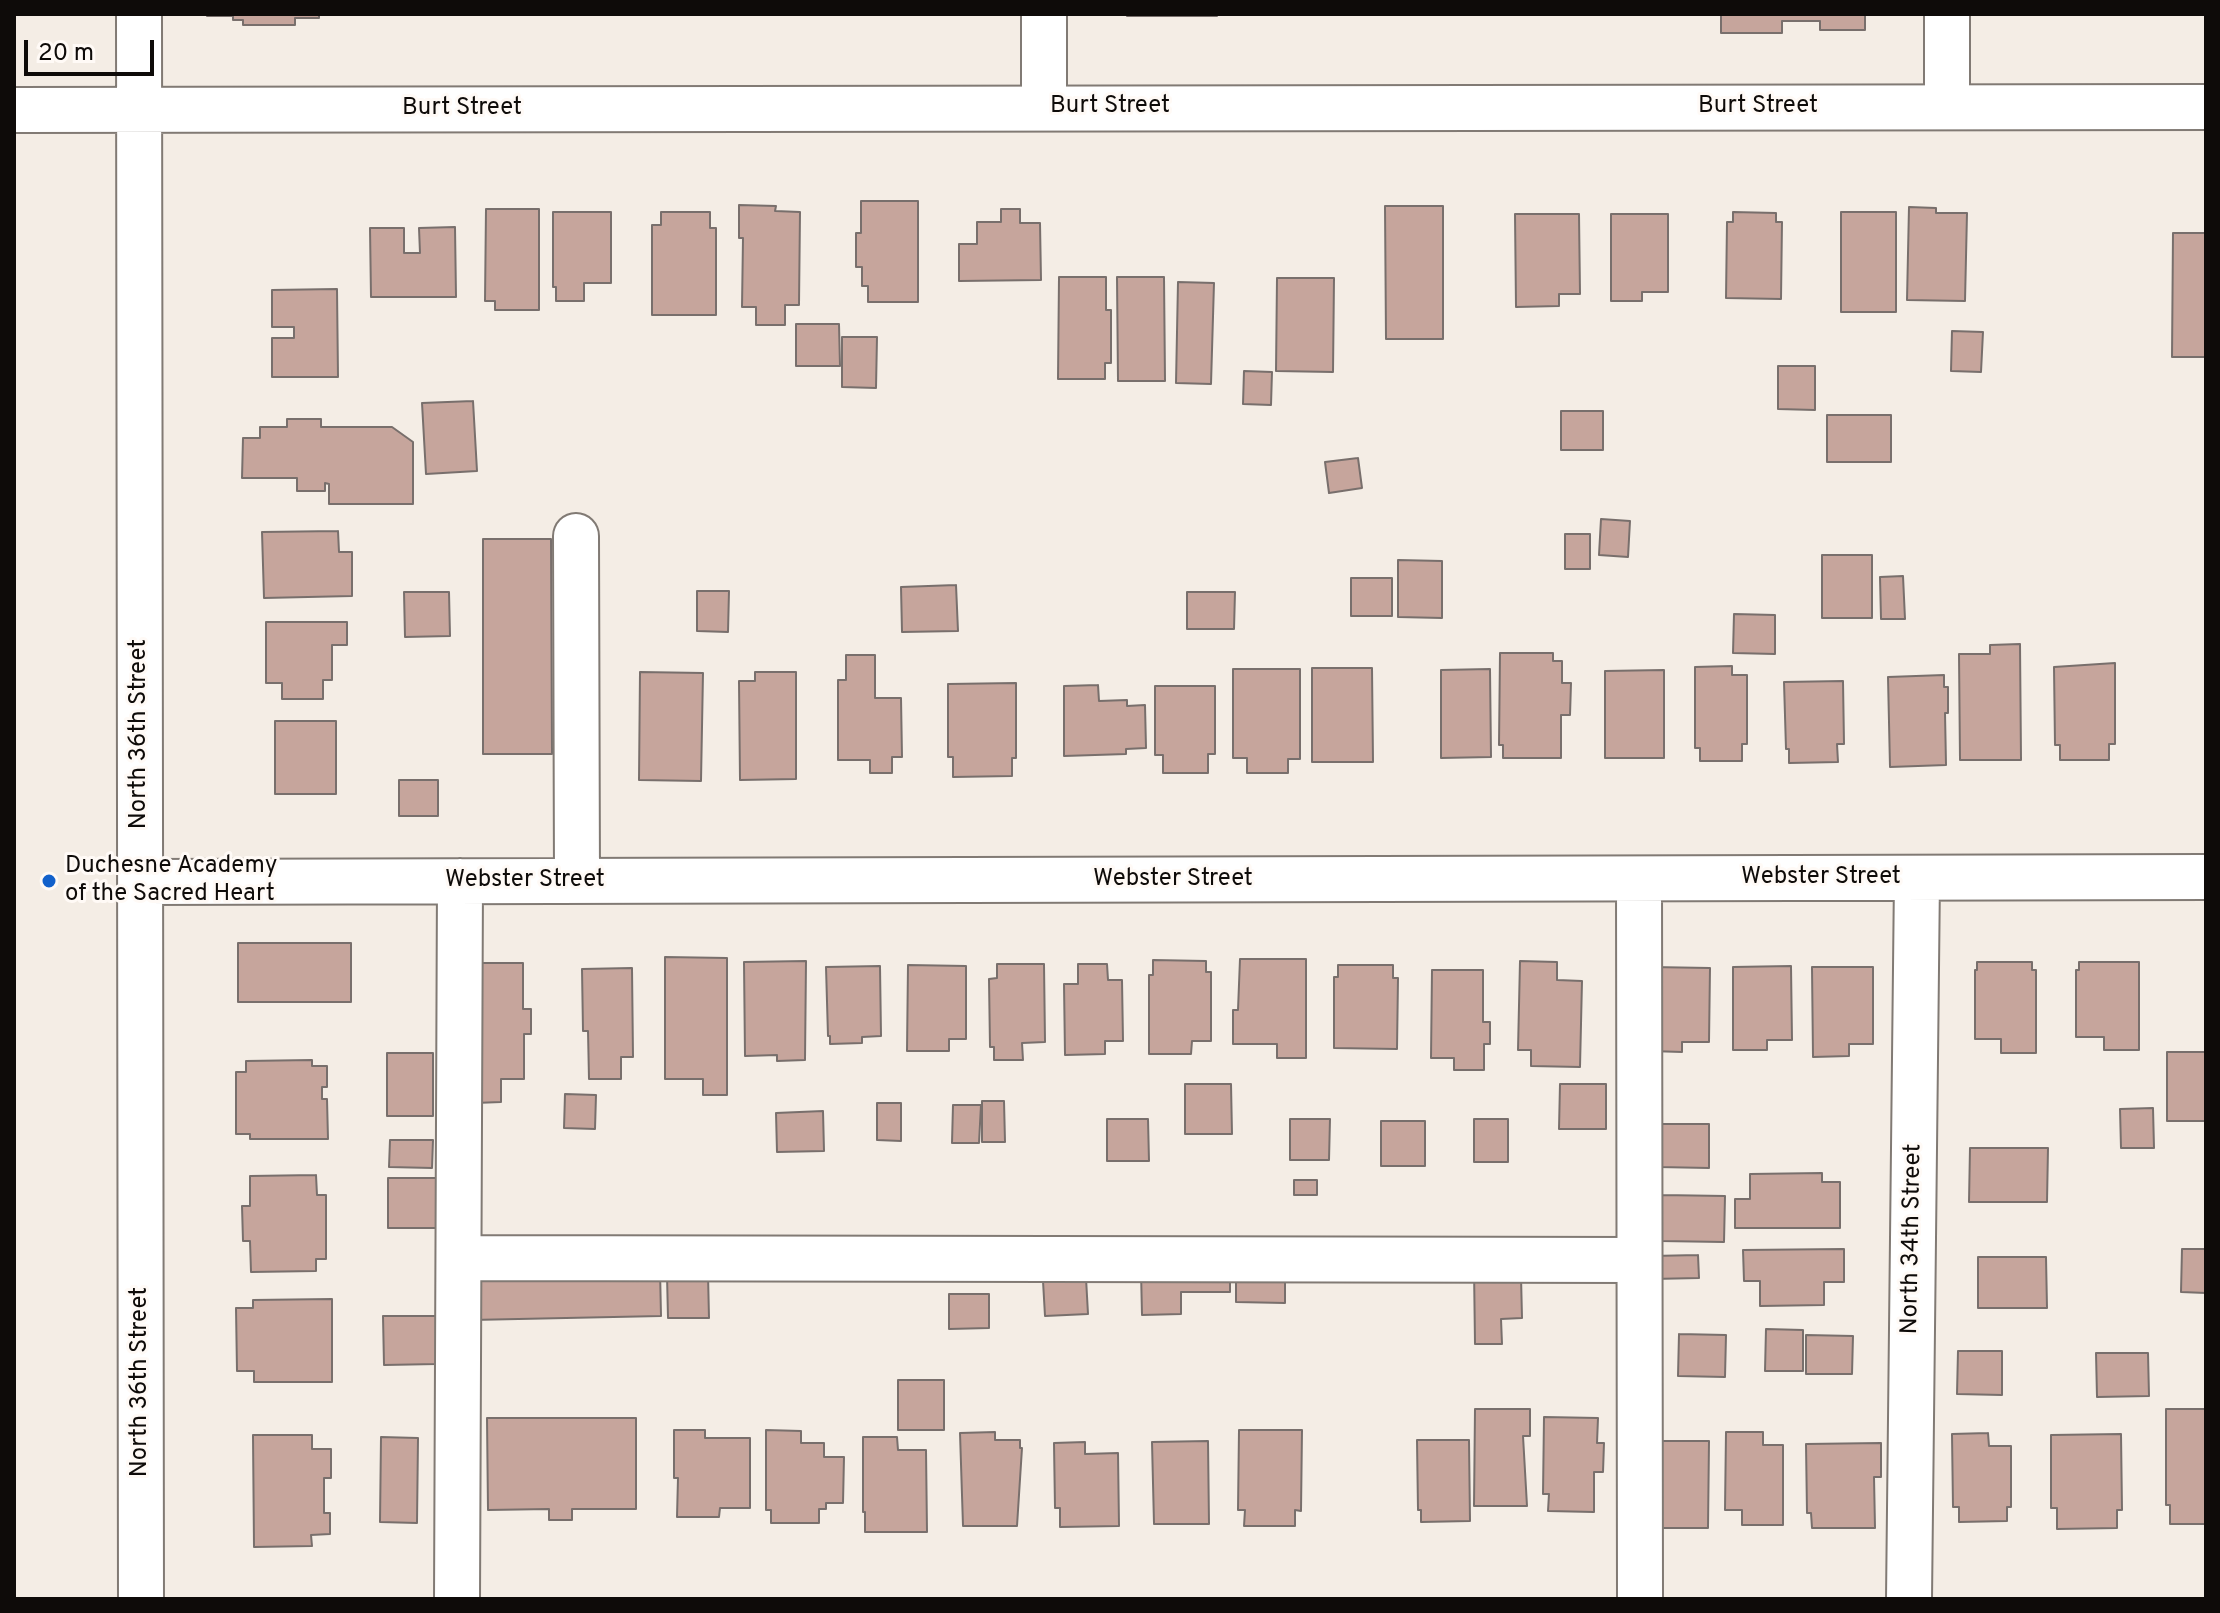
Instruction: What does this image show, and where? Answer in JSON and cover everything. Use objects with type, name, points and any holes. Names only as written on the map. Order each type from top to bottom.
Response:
[{"type":"street","name":"North 36th Street","points":[[139,14],[141,1599]]},
{"type":"street","points":[[1044,14],[1044,107]]},
{"type":"street","points":[[1947,14],[1947,107]]},
{"type":"street","name":"Burt Street","points":[[14,110],[2206,107]]},
{"type":"street","points":[[576,536],[577,881]]},
{"type":"street","name":"Webster Street","points":[[141,882],[2206,877]]},
{"type":"street","name":"North 34th Street","points":[[1909,1599],[1917,878]]},
{"type":"street","points":[[1639,879],[1640,1599]]},
{"type":"street","points":[[457,1599],[460,881]]},
{"type":"street","points":[[459,1258],[1639,1260]]},
{"type":"building","points":[[207,14],[319,14],[319,18],[295,18],[295,25],[243,25],[243,20],[233,20],[233,16]]},
{"type":"building","points":[[1217,14],[1217,16],[1127,16]]},
{"type":"building","points":[[1721,14],[1865,14],[1865,30],[1820,30],[1820,21],[1782,21],[1782,33],[1721,33]]},
{"type":"building","points":[[861,201],[918,201],[918,302],[868,302],[868,286],[862,286],[862,267],[856,267],[856,233],[861,233]]},
{"type":"building","points":[[739,205],[776,206],[775,211],[800,212],[799,305],[785,305],[785,325],[756,325],[756,307],[742,307],[743,238],[739,238]]},
{"type":"building","points":[[1385,206],[1443,206],[1443,339],[1386,339]]},
{"type":"building","points":[[1909,207],[1936,208],[1936,213],[1967,213],[1965,301],[1907,300]]},
{"type":"building","points":[[486,209],[539,209],[539,310],[495,310],[495,301],[485,301]]},
{"type":"building","points":[[1001,209],[1020,209],[1020,223],[1040,223],[1041,280],[959,281],[959,244],[977,244],[977,222],[1001,222]]},
{"type":"building","points":[[553,212],[611,212],[611,283],[584,283],[584,301],[556,301],[556,287],[553,287]]},
{"type":"building","points":[[661,212],[710,212],[710,228],[716,228],[716,315],[652,315],[652,225],[661,225]]},
{"type":"building","points":[[1733,212],[1776,213],[1776,222],[1782,222],[1781,299],[1726,298],[1727,222],[1733,222]]},
{"type":"building","points":[[1841,212],[1896,212],[1896,312],[1841,312]]},
{"type":"building","points":[[1515,214],[1579,214],[1580,294],[1559,294],[1559,306],[1516,307]]},
{"type":"building","points":[[1611,214],[1668,214],[1668,292],[1642,292],[1642,301],[1611,301]]},
{"type":"building","points":[[455,227],[456,297],[371,297],[370,228],[404,228],[404,253],[420,253],[419,228]]},
{"type":"building","points":[[2173,233],[2206,233],[2206,357],[2172,357]]},
{"type":"building","points":[[1059,277],[1106,277],[1106,310],[1111,310],[1111,363],[1105,363],[1105,379],[1058,379]]},
{"type":"building","points":[[1117,277],[1164,277],[1165,381],[1118,381]]},
{"type":"building","points":[[1277,278],[1334,278],[1333,372],[1276,371]]},
{"type":"building","points":[[1178,282],[1214,283],[1211,384],[1176,383]]},
{"type":"building","points":[[337,289],[338,377],[272,377],[272,338],[294,338],[294,327],[272,327],[272,290]]},
{"type":"building","points":[[796,324],[839,324],[840,366],[796,366]]},
{"type":"building","points":[[1952,331],[1983,332],[1981,372],[1951,371]]},
{"type":"building","points":[[842,337],[877,337],[876,388],[842,387]]},
{"type":"building","points":[[1778,366],[1815,366],[1815,410],[1778,409]]},
{"type":"building","points":[[1244,371],[1272,372],[1271,405],[1243,404]]},
{"type":"building","points":[[473,401],[477,471],[426,474],[422,403]]},
{"type":"building","points":[[1561,411],[1603,411],[1603,450],[1561,450]]},
{"type":"building","points":[[1827,415],[1891,415],[1891,462],[1827,462]]},
{"type":"building","points":[[287,419],[321,419],[321,427],[392,427],[413,442],[413,504],[329,504],[329,484],[325,483],[325,491],[297,491],[297,478],[242,478],[243,438],[260,438],[260,427],[287,427]]},
{"type":"building","points":[[1358,458],[1362,488],[1329,493],[1325,462]]},
{"type":"building","points":[[1601,519],[1630,521],[1628,557],[1599,555]]},
{"type":"building","points":[[338,531],[339,552],[352,552],[352,596],[264,598],[262,532]]},
{"type":"building","points":[[1565,534],[1590,534],[1590,569],[1565,569]]},
{"type":"building","points":[[483,539],[551,539],[552,754],[483,754]]},
{"type":"building","points":[[1822,555],[1872,555],[1872,618],[1822,618]]},
{"type":"building","points":[[1398,560],[1442,561],[1442,618],[1398,617]]},
{"type":"building","points":[[1903,576],[1905,619],[1881,619],[1880,577]]},
{"type":"building","points":[[1351,578],[1392,578],[1392,616],[1351,616]]},
{"type":"building","points":[[956,585],[958,631],[902,632],[901,587]]},
{"type":"building","points":[[697,591],[729,591],[728,632],[697,631]]},
{"type":"building","points":[[404,592],[449,592],[450,636],[405,637]]},
{"type":"building","points":[[1187,592],[1235,592],[1234,629],[1187,629]]},
{"type":"building","points":[[1734,614],[1775,615],[1775,654],[1733,653]]},
{"type":"building","points":[[266,622],[347,622],[347,645],[332,645],[332,680],[323,680],[323,699],[282,699],[282,683],[266,683]]},
{"type":"building","points":[[2020,644],[2021,760],[1960,760],[1959,654],[1990,654],[1990,645]]},
{"type":"building","points":[[1500,653],[1553,653],[1553,661],[1562,661],[1562,683],[1571,683],[1570,715],[1561,715],[1561,758],[1503,758],[1503,745],[1499,745]]},
{"type":"building","points":[[846,655],[875,655],[875,698],[901,698],[902,757],[892,757],[892,773],[870,773],[870,760],[838,760],[838,680],[846,680]]},
{"type":"building","points":[[2115,663],[2115,744],[2109,744],[2109,760],[2060,760],[2060,745],[2055,745],[2054,667]]},
{"type":"building","points":[[1732,666],[1732,675],[1747,675],[1747,744],[1742,744],[1742,761],[1700,761],[1700,748],[1695,748],[1695,667]]},
{"type":"building","points":[[1312,668],[1372,668],[1373,762],[1312,762]]},
{"type":"building","points":[[1233,669],[1300,669],[1300,759],[1288,759],[1288,773],[1247,773],[1247,758],[1233,758]]},
{"type":"building","points":[[1490,669],[1491,757],[1441,758],[1441,670]]},
{"type":"building","points":[[1664,670],[1664,758],[1605,758],[1605,671]]},
{"type":"building","points":[[640,672],[703,673],[701,781],[639,780]]},
{"type":"building","points":[[755,672],[796,672],[796,779],[740,780],[739,681],[755,681]]},
{"type":"building","points":[[1944,675],[1944,687],[1948,687],[1946,765],[1890,767],[1888,677]]},
{"type":"building","points":[[1843,681],[1844,744],[1837,744],[1838,762],[1789,763],[1784,682]]},
{"type":"building","points":[[1016,683],[1016,758],[1012,758],[1012,776],[953,777],[953,757],[948,757],[948,684]]},
{"type":"building","points":[[1098,685],[1099,701],[1127,700],[1127,706],[1145,705],[1146,748],[1126,749],[1126,754],[1064,756],[1064,686]]},
{"type":"building","points":[[1155,686],[1215,686],[1215,754],[1208,754],[1208,773],[1163,773],[1163,755],[1155,755]]},
{"type":"building","points":[[275,721],[336,721],[336,794],[275,794]]},
{"type":"building","points":[[399,780],[438,780],[438,816],[399,816]]},
{"type":"building","points":[[238,943],[351,943],[351,1002],[238,1002]]},
{"type":"building","points":[[665,957],[727,958],[727,1095],[703,1095],[703,1079],[665,1079]]},
{"type":"building","points":[[1240,959],[1306,959],[1306,1058],[1277,1058],[1277,1044],[1233,1044],[1233,1010],[1238,1010]]},
{"type":"building","points":[[1153,960],[1206,961],[1206,972],[1211,972],[1211,1041],[1192,1041],[1191,1054],[1149,1054],[1149,975],[1153,975]]},
{"type":"building","points":[[806,961],[805,1060],[777,1061],[777,1055],[745,1056],[744,962]]},
{"type":"building","points":[[1520,961],[1557,962],[1557,980],[1582,981],[1580,1067],[1531,1066],[1531,1050],[1518,1050]]},
{"type":"building","points":[[1977,962],[2032,962],[2032,970],[2036,970],[2036,1053],[2001,1053],[2001,1039],[1975,1039]]},
{"type":"building","points":[[2079,962],[2139,962],[2139,1050],[2104,1050],[2104,1037],[2076,1037],[2076,970],[2079,970]]},
{"type":"building","points":[[469,963],[523,963],[523,1009],[531,1009],[531,1034],[524,1034],[524,1079],[501,1079],[501,1102],[475,1103]]},
{"type":"building","points":[[997,964],[1044,964],[1045,1042],[1022,1043],[1023,1060],[994,1060],[994,1047],[990,1047],[989,979],[997,978]]},
{"type":"building","points":[[1078,964],[1107,964],[1108,980],[1122,980],[1123,1041],[1105,1041],[1105,1054],[1065,1055],[1064,984],[1078,984]]},
{"type":"building","points":[[908,965],[966,966],[966,1039],[949,1039],[949,1051],[907,1051]]},
{"type":"building","points":[[1338,965],[1393,965],[1393,978],[1398,978],[1397,1049],[1334,1048],[1334,977],[1338,977]]},
{"type":"building","points":[[880,966],[881,1036],[862,1037],[862,1043],[830,1044],[826,967]]},
{"type":"building","points":[[1791,966],[1792,1040],[1767,1040],[1767,1050],[1733,1050],[1733,967]]},
{"type":"building","points":[[1651,967],[1710,968],[1709,1042],[1682,1042],[1682,1052],[1650,1051]]},
{"type":"building","points":[[1812,967],[1873,967],[1873,1044],[1849,1044],[1849,1056],[1813,1057]]},
{"type":"building","points":[[632,968],[633,1057],[621,1057],[621,1079],[589,1079],[588,1031],[583,1031],[582,969]]},
{"type":"building","points":[[1432,970],[1483,970],[1483,1022],[1490,1022],[1490,1044],[1484,1044],[1484,1070],[1454,1070],[1454,1058],[1431,1058]]},
{"type":"building","points":[[2167,1052],[2206,1052],[2206,1121],[2167,1121]]},
{"type":"building","points":[[387,1053],[433,1053],[433,1116],[387,1116]]},
{"type":"building","points":[[312,1060],[312,1066],[327,1066],[327,1087],[322,1087],[322,1099],[327,1099],[328,1139],[250,1139],[250,1134],[236,1134],[236,1072],[246,1072],[246,1061]]},
{"type":"building","points":[[1185,1084],[1231,1084],[1232,1134],[1185,1134]]},
{"type":"building","points":[[1560,1084],[1606,1084],[1606,1129],[1559,1129]]},
{"type":"building","points":[[565,1094],[596,1095],[595,1129],[564,1128]]},
{"type":"building","points":[[982,1101],[1004,1101],[1005,1142],[982,1142]]},
{"type":"building","points":[[877,1103],[901,1103],[901,1141],[877,1140]]},
{"type":"building","points":[[953,1105],[981,1105],[979,1143],[952,1143]]},
{"type":"building","points":[[2153,1108],[2154,1148],[2121,1148],[2120,1109]]},
{"type":"building","points":[[823,1111],[824,1151],[777,1152],[776,1113]]},
{"type":"building","points":[[1107,1119],[1148,1119],[1149,1161],[1107,1161]]},
{"type":"building","points":[[1290,1119],[1330,1119],[1329,1160],[1290,1160]]},
{"type":"building","points":[[1474,1119],[1508,1119],[1508,1162],[1474,1162]]},
{"type":"building","points":[[1381,1121],[1425,1121],[1425,1166],[1381,1166]]},
{"type":"building","points":[[1658,1124],[1709,1124],[1709,1168],[1658,1167]]},
{"type":"building","points":[[390,1140],[433,1140],[432,1168],[389,1167]]},
{"type":"building","points":[[1970,1148],[2048,1148],[2047,1202],[1969,1202]]},
{"type":"building","points":[[1822,1173],[1822,1182],[1840,1182],[1840,1228],[1735,1228],[1735,1199],[1750,1199],[1750,1174]]},
{"type":"building","points":[[316,1175],[317,1195],[326,1195],[326,1259],[316,1259],[316,1271],[251,1272],[250,1241],[243,1241],[242,1206],[250,1206],[250,1176]]},
{"type":"building","points":[[388,1178],[436,1178],[436,1228],[388,1228]]},
{"type":"building","points":[[1294,1180],[1317,1180],[1317,1195],[1294,1195]]},
{"type":"building","points":[[1661,1195],[1725,1196],[1724,1242],[1660,1241]]},
{"type":"building","points":[[1844,1249],[1844,1282],[1824,1282],[1824,1305],[1760,1306],[1760,1281],[1744,1281],[1743,1250]]},
{"type":"building","points":[[2182,1249],[2206,1249],[2206,1293],[2181,1292]]},
{"type":"building","points":[[1698,1255],[1699,1278],[1652,1279],[1652,1256]]},
{"type":"building","points":[[1978,1257],[2046,1257],[2047,1308],[1978,1308]]},
{"type":"building","points":[[1474,1268],[1521,1276],[1522,1318],[1501,1319],[1502,1344],[1475,1344]]},
{"type":"building","points":[[660,1270],[661,1316],[471,1320],[471,1274]]},
{"type":"building","points":[[1141,1271],[1230,1277],[1230,1292],[1181,1292],[1181,1314],[1142,1315]]},
{"type":"building","points":[[1236,1272],[1285,1273],[1285,1303],[1236,1302]]},
{"type":"building","points":[[708,1274],[709,1318],[668,1318],[667,1275]]},
{"type":"building","points":[[1086,1278],[1088,1314],[1045,1316],[1043,1281]]},
{"type":"building","points":[[949,1294],[989,1294],[989,1328],[949,1329]]},
{"type":"building","points":[[332,1299],[332,1382],[254,1382],[254,1371],[237,1371],[236,1308],[253,1308],[253,1300]]},
{"type":"building","points":[[383,1316],[437,1316],[437,1364],[384,1365]]},
{"type":"building","points":[[1766,1329],[1803,1330],[1803,1371],[1765,1371]]},
{"type":"building","points":[[1679,1334],[1726,1335],[1725,1377],[1678,1376]]},
{"type":"building","points":[[1806,1335],[1853,1336],[1852,1374],[1806,1374]]},
{"type":"building","points":[[1958,1351],[2002,1351],[2002,1395],[1957,1394]]},
{"type":"building","points":[[2096,1353],[2148,1353],[2149,1396],[2097,1397]]},
{"type":"building","points":[[898,1380],[944,1380],[944,1430],[898,1430]]},
{"type":"building","points":[[1475,1409],[1530,1409],[1530,1436],[1523,1436],[1527,1506],[1474,1506]]},
{"type":"building","points":[[2166,1409],[2206,1409],[2206,1524],[2170,1524],[2170,1505],[2166,1505]]},
{"type":"building","points":[[1544,1417],[1598,1418],[1597,1443],[1604,1443],[1603,1472],[1594,1472],[1594,1512],[1548,1511],[1549,1494],[1543,1494]]},
{"type":"building","points":[[487,1418],[636,1418],[636,1509],[572,1509],[572,1520],[549,1520],[549,1509],[488,1510]]},
{"type":"building","points":[[674,1430],[705,1430],[705,1438],[750,1438],[750,1508],[720,1508],[719,1517],[677,1517]]},
{"type":"building","points":[[766,1430],[801,1431],[801,1443],[824,1443],[824,1457],[844,1457],[843,1503],[826,1503],[826,1509],[819,1509],[819,1523],[771,1523],[771,1510],[766,1510]]},
{"type":"building","points":[[1239,1430],[1302,1430],[1301,1511],[1295,1510],[1295,1526],[1244,1526],[1245,1510],[1238,1510]]},
{"type":"building","points":[[995,1432],[995,1440],[1020,1440],[1022,1448],[1017,1526],[963,1526],[960,1433]]},
{"type":"building","points":[[1726,1432],[1763,1432],[1763,1445],[1783,1445],[1783,1525],[1742,1525],[1742,1510],[1725,1510]]},
{"type":"building","points":[[1988,1433],[1989,1446],[2011,1446],[2011,1507],[2007,1507],[2007,1521],[1959,1522],[1959,1507],[1953,1507],[1952,1434]]},
{"type":"building","points":[[2121,1434],[2122,1510],[2117,1510],[2117,1528],[2057,1529],[2057,1508],[2051,1508],[2051,1435]]},
{"type":"building","points":[[253,1435],[312,1435],[312,1449],[331,1449],[331,1478],[324,1478],[324,1513],[330,1513],[330,1534],[311,1535],[312,1546],[254,1547]]},
{"type":"building","points":[[381,1437],[418,1438],[417,1523],[380,1522]]},
{"type":"building","points":[[863,1437],[897,1437],[898,1450],[926,1450],[927,1532],[865,1532]]},
{"type":"building","points":[[1417,1440],[1469,1440],[1470,1521],[1421,1522],[1421,1510],[1418,1510]]},
{"type":"building","points":[[1208,1441],[1209,1524],[1154,1524],[1152,1442]]},
{"type":"building","points":[[1653,1441],[1709,1441],[1708,1528],[1649,1528]]},
{"type":"building","points":[[1085,1442],[1085,1454],[1118,1453],[1119,1526],[1060,1527],[1060,1508],[1055,1508],[1054,1443]]},
{"type":"building","points":[[1881,1443],[1881,1477],[1874,1477],[1875,1528],[1812,1528],[1811,1513],[1807,1513],[1806,1444]]},
{"type":"place","name":"Duchesne Academy of the Sacred Heart","points":[[49,881]]}]
